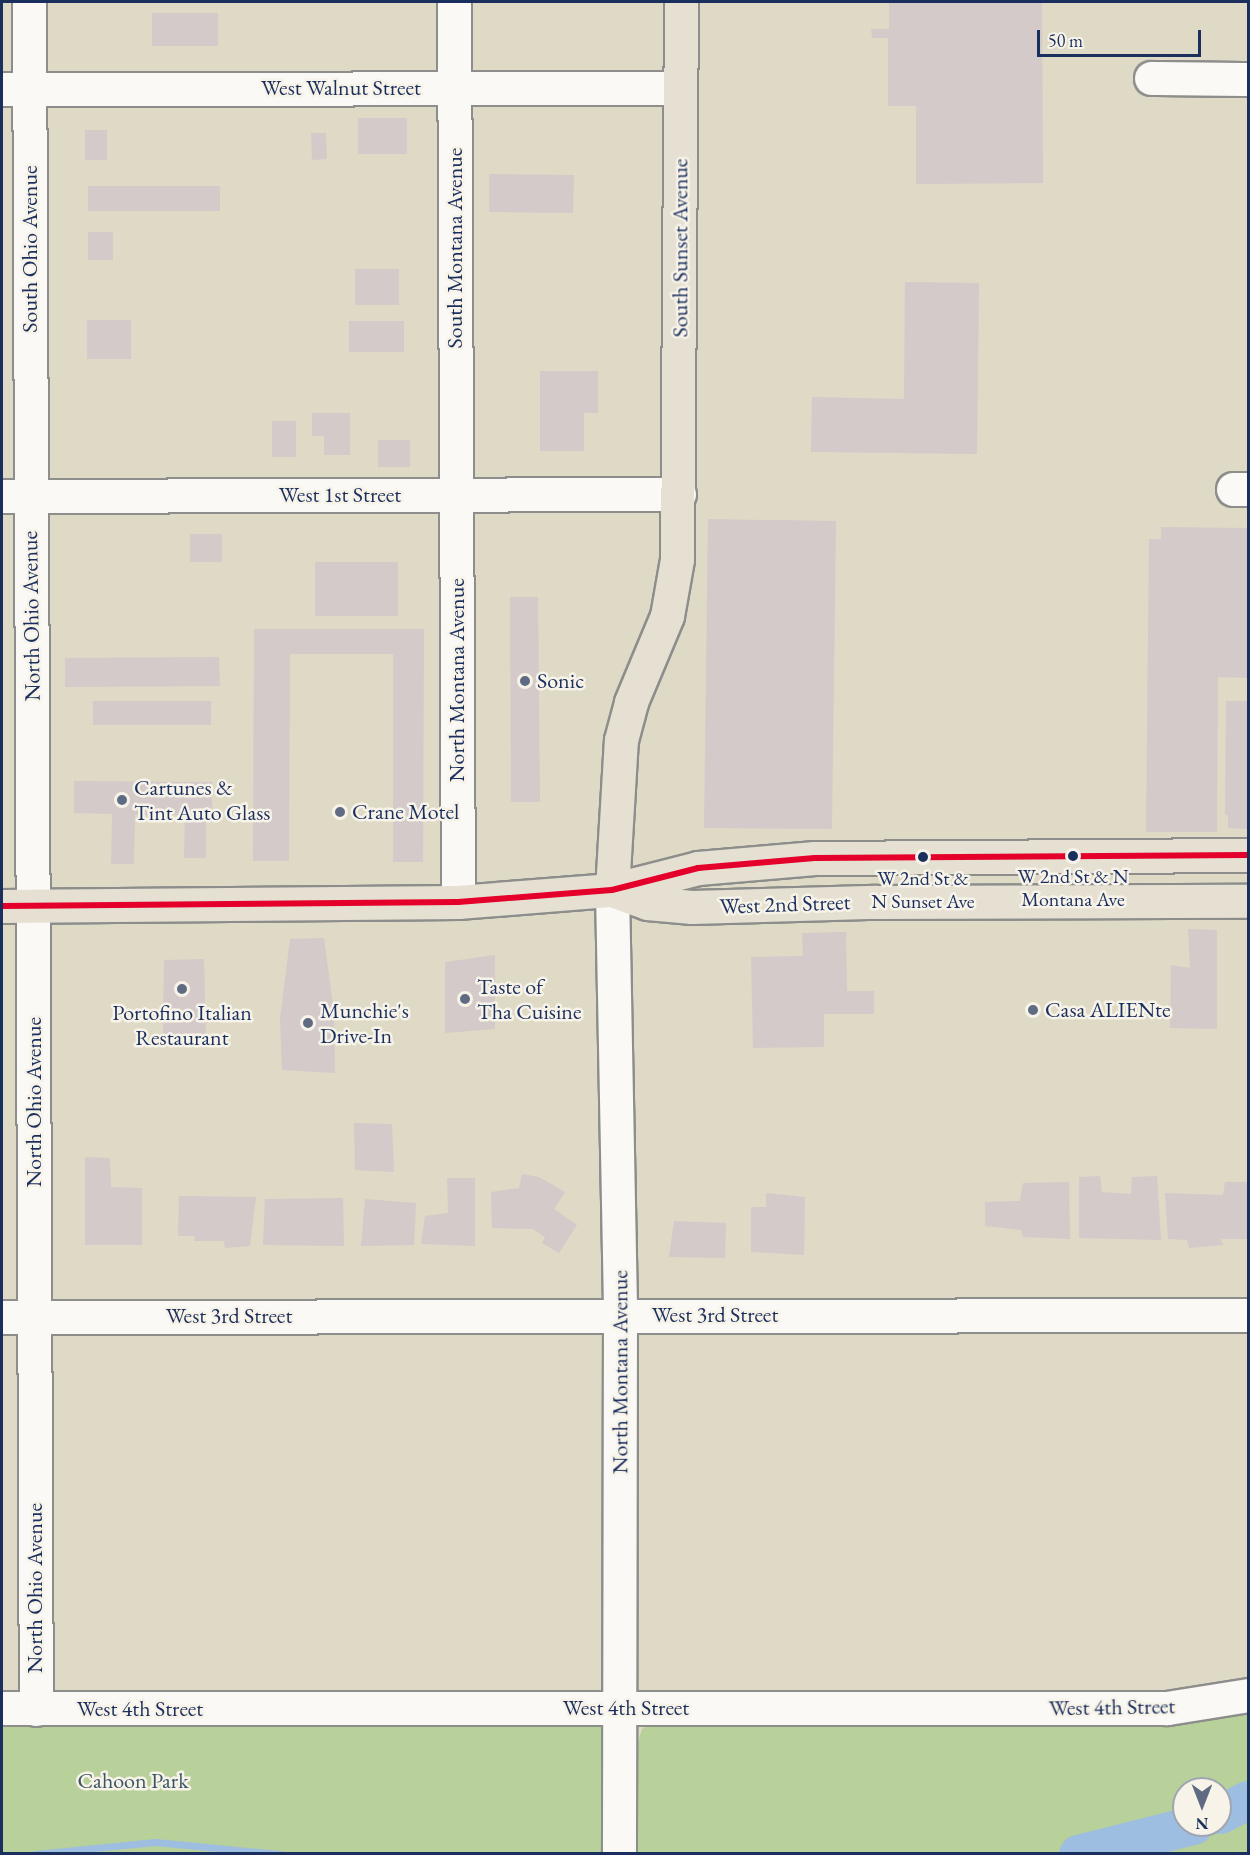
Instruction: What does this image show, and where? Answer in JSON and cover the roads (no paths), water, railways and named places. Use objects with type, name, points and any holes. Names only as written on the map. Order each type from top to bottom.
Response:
[{"type":"main road","name":"South Sunset Avenue","points":[[612,890],[621,740],[631,702],[662,634],[673,592],[679,494],[681,2]]},
{"type":"main road","name":"West 2nd Street","points":[[2,906],[458,902],[612,890],[663,875],[750,862],[900,855],[1248,855]]},
{"type":"main road","name":"West 2nd Street","points":[[612,890],[647,903],[692,908],[876,902],[1248,901]]},
{"type":"street","name":"South Ohio Avenue","points":[[16,496],[16,89],[29,2]]},
{"type":"street","name":"South Montana Avenue","points":[[454,2],[455,494]]},
{"type":"street","points":[[1151,78],[1248,79]]},
{"type":"street","name":"West Walnut Street","points":[[16,89],[680,88]]},
{"type":"street","name":"North Montana Avenue","points":[[455,494],[458,902]]},
{"type":"street","name":"West 1st Street","points":[[16,496],[679,494]]},
{"type":"street","name":"North Ohio Avenue","points":[[16,496],[34,906],[36,1709]]},
{"type":"street","name":"North Montana Avenue","points":[[612,890],[620,1315],[620,1854]]},
{"type":"street","name":"West 3rd Street","points":[[2,1317],[1248,1315]]},
{"type":"street","name":"West 4th Street","points":[[2,1708],[1167,1708],[1248,1695]]},
{"type":"waterway","points":[[1232,1808],[1248,1800]]},
{"type":"waterway","points":[[1078,1854],[1172,1830]]},
{"type":"waterway","points":[[35,1854],[155,1842],[280,1854]]},
{"type":"place","name":"Sonic","points":[[525,681]]},
{"type":"place","name":"Cartunes & Tint Auto Glass","points":[[122,800]]},
{"type":"place","name":"Crane Motel","points":[[340,812]]},
{"type":"place","name":"W 2nd St & N Montana Ave","points":[[1073,856]]},
{"type":"place","name":"W 2nd St & N Sunset Ave","points":[[923,857]]},
{"type":"place","name":"Portofino Italian Restaurant","points":[[182,989]]},
{"type":"place","name":"Taste of Tha Cuisine","points":[[465,999]]},
{"type":"place","name":"Casa ALIENte","points":[[1033,1010]]},
{"type":"place","name":"Munchie's Drive-In","points":[[308,1023]]},
{"type":"park label","name":"Cahoon Park","points":[[133,1781]]}]
